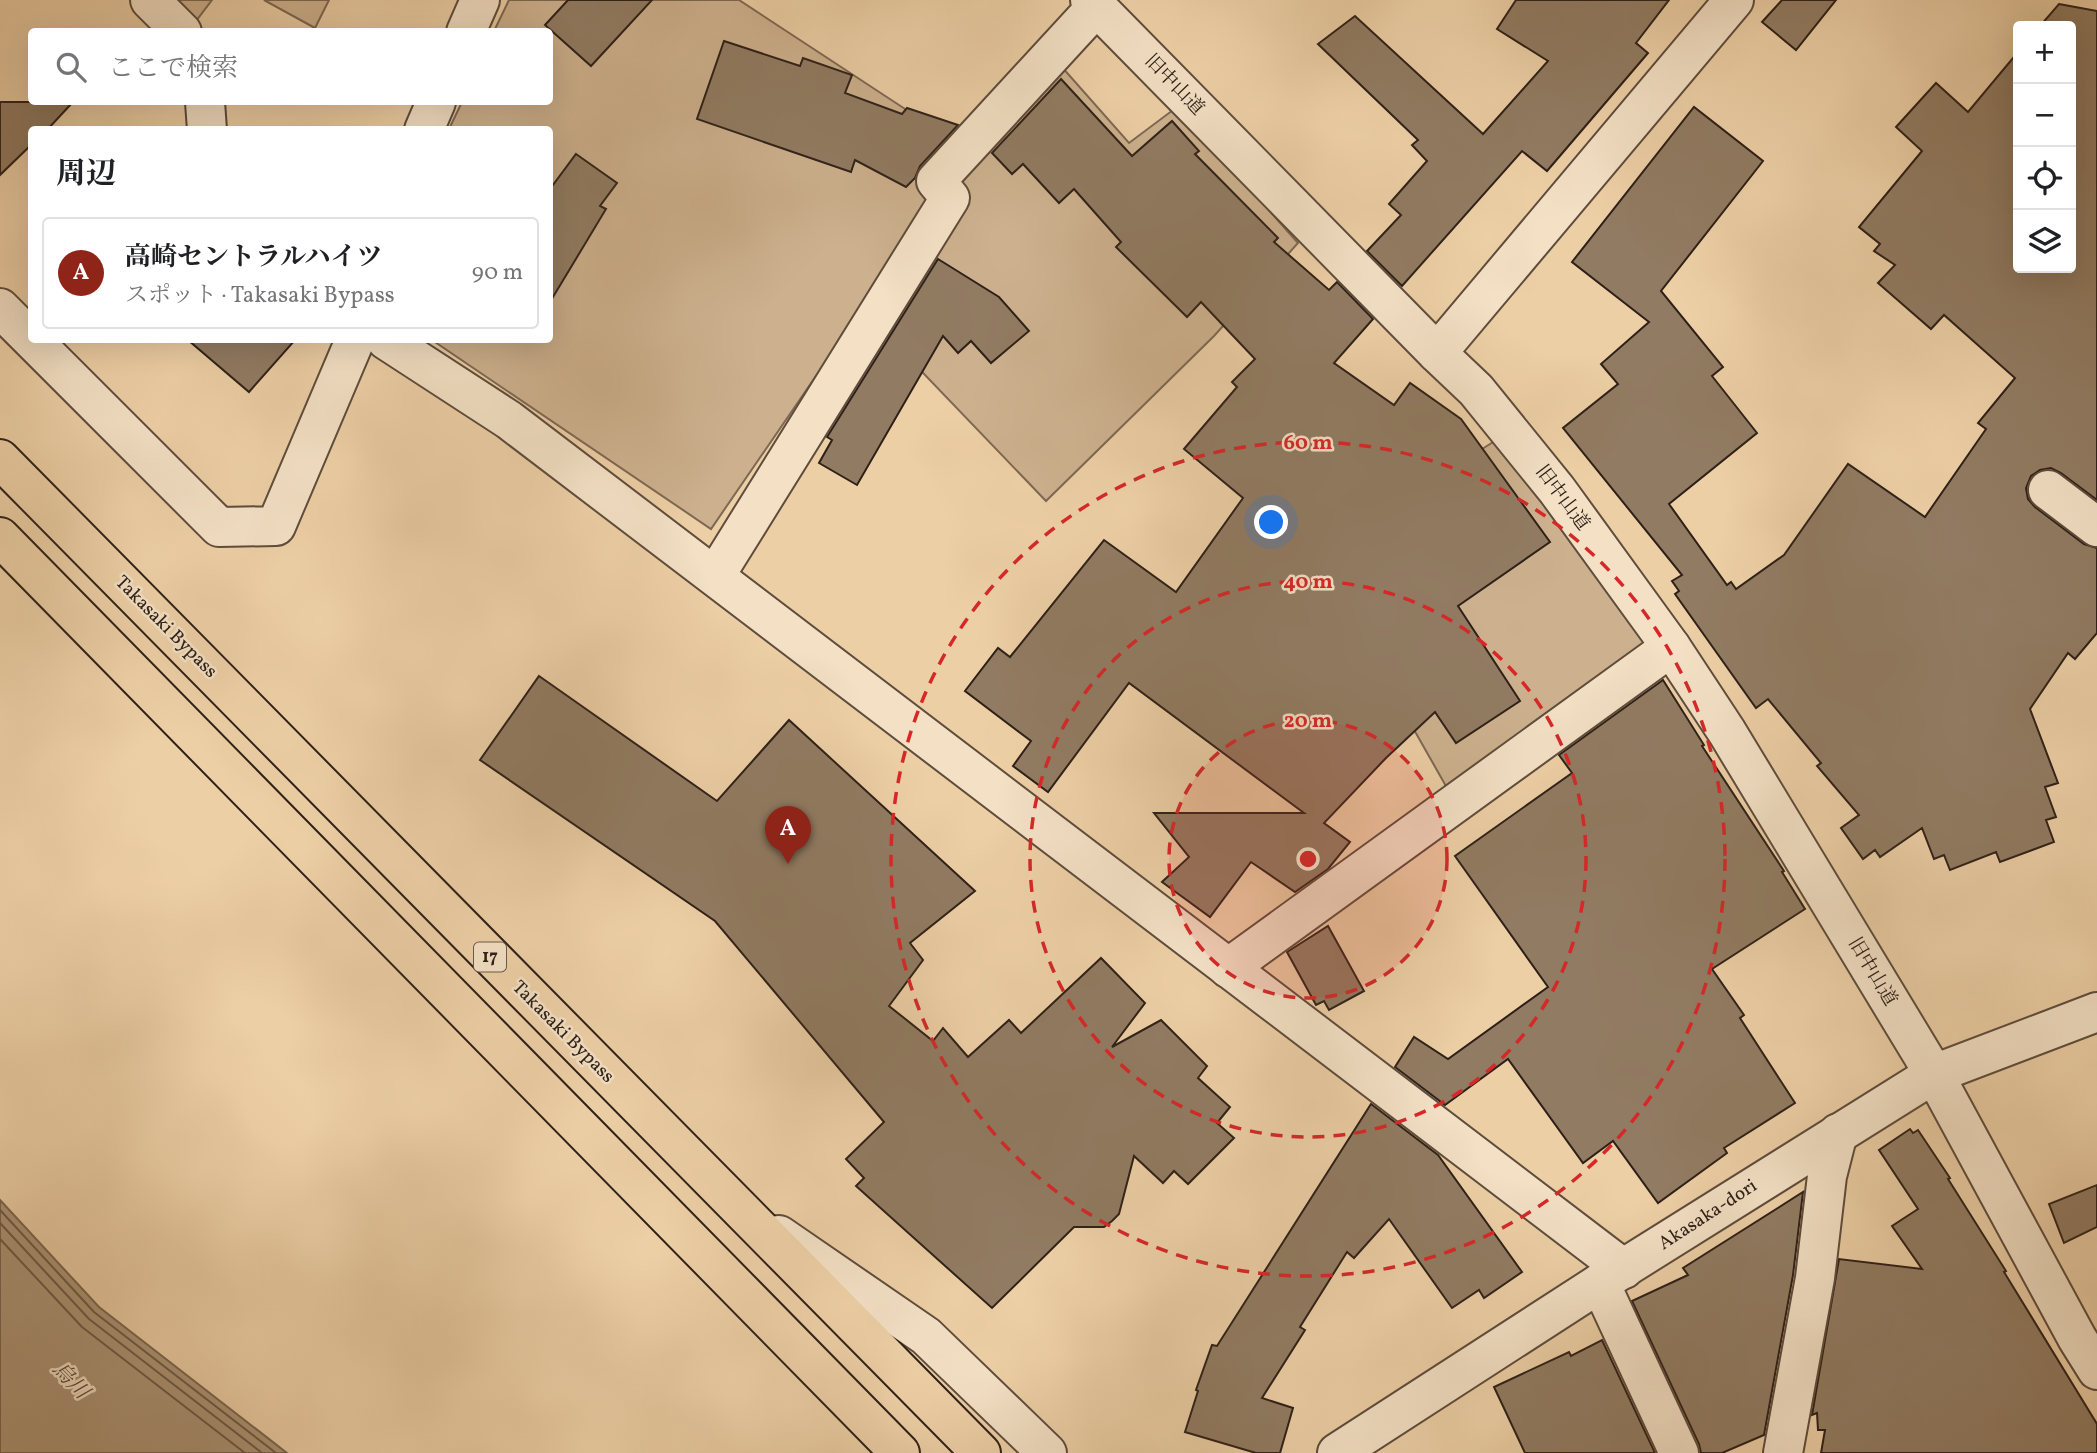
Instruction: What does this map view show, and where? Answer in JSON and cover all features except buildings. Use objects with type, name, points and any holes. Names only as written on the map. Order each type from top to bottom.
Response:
[{"type":"highway","name":"Takasaki Bypass","points":[[0,459],[981,1453]]},
{"type":"highway","points":[[0,537],[900,1453]]},
{"type":"street","points":[[150,0],[178,28]]},
{"type":"street","points":[[468,28],[480,0]]},
{"type":"street","points":[[1437,353],[1734,0]]},
{"type":"street","points":[[715,576],[950,198],[936,181],[1101,5]]},
{"type":"street","name":"旧中山道","points":[[1101,5],[1437,353],[1476,390],[1557,490],[1671,647],[1727,732],[1934,1074],[2097,1370]]},
{"type":"street","points":[[205,105],[207,126]]},
{"type":"street","points":[[426,126],[435,105]]},
{"type":"street","points":[[0,308],[28,336]]},
{"type":"street","points":[[35,343],[219,527],[276,526],[354,343]]},
{"type":"street","points":[[391,343],[509,420],[715,576],[1228,968],[1612,1276],[1679,1453]]},
{"type":"street","points":[[2048,490],[2097,527]]},
{"type":"street","points":[[1228,968],[1671,647]]},
{"type":"street","name":"Akasaka-dori","points":[[1337,1453],[1934,1074],[2097,1012]]},
{"type":"street","points":[[1783,1453],[1815,1278],[1827,1176],[1838,1133]]},
{"type":"street","points":[[731,1202],[926,1336],[1046,1453]]},
{"type":"shaded area","points":[[173,0],[212,0],[196,21]]},
{"type":"shaded area","points":[[264,0],[329,0],[315,28]]},
{"type":"shaded area","points":[[509,0],[739,0],[960,145],[934,204],[711,529],[436,343],[553,343],[553,126],[450,126],[461,105],[553,105],[553,28],[495,28]]},
{"type":"shaded area","points":[[1061,66],[1129,143],[1177,107],[1298,243],[1214,336],[1046,501],[879,327],[957,178]]},
{"type":"shaded area","points":[[1501,437],[1651,649],[1451,795],[1315,555]]},
{"type":"water","name":"烏川","points":[[0,1200],[99,1307],[287,1453],[0,1453]]},
{"type":"place","name":"高崎セントラルハイツ","points":[[788,864]]}]
